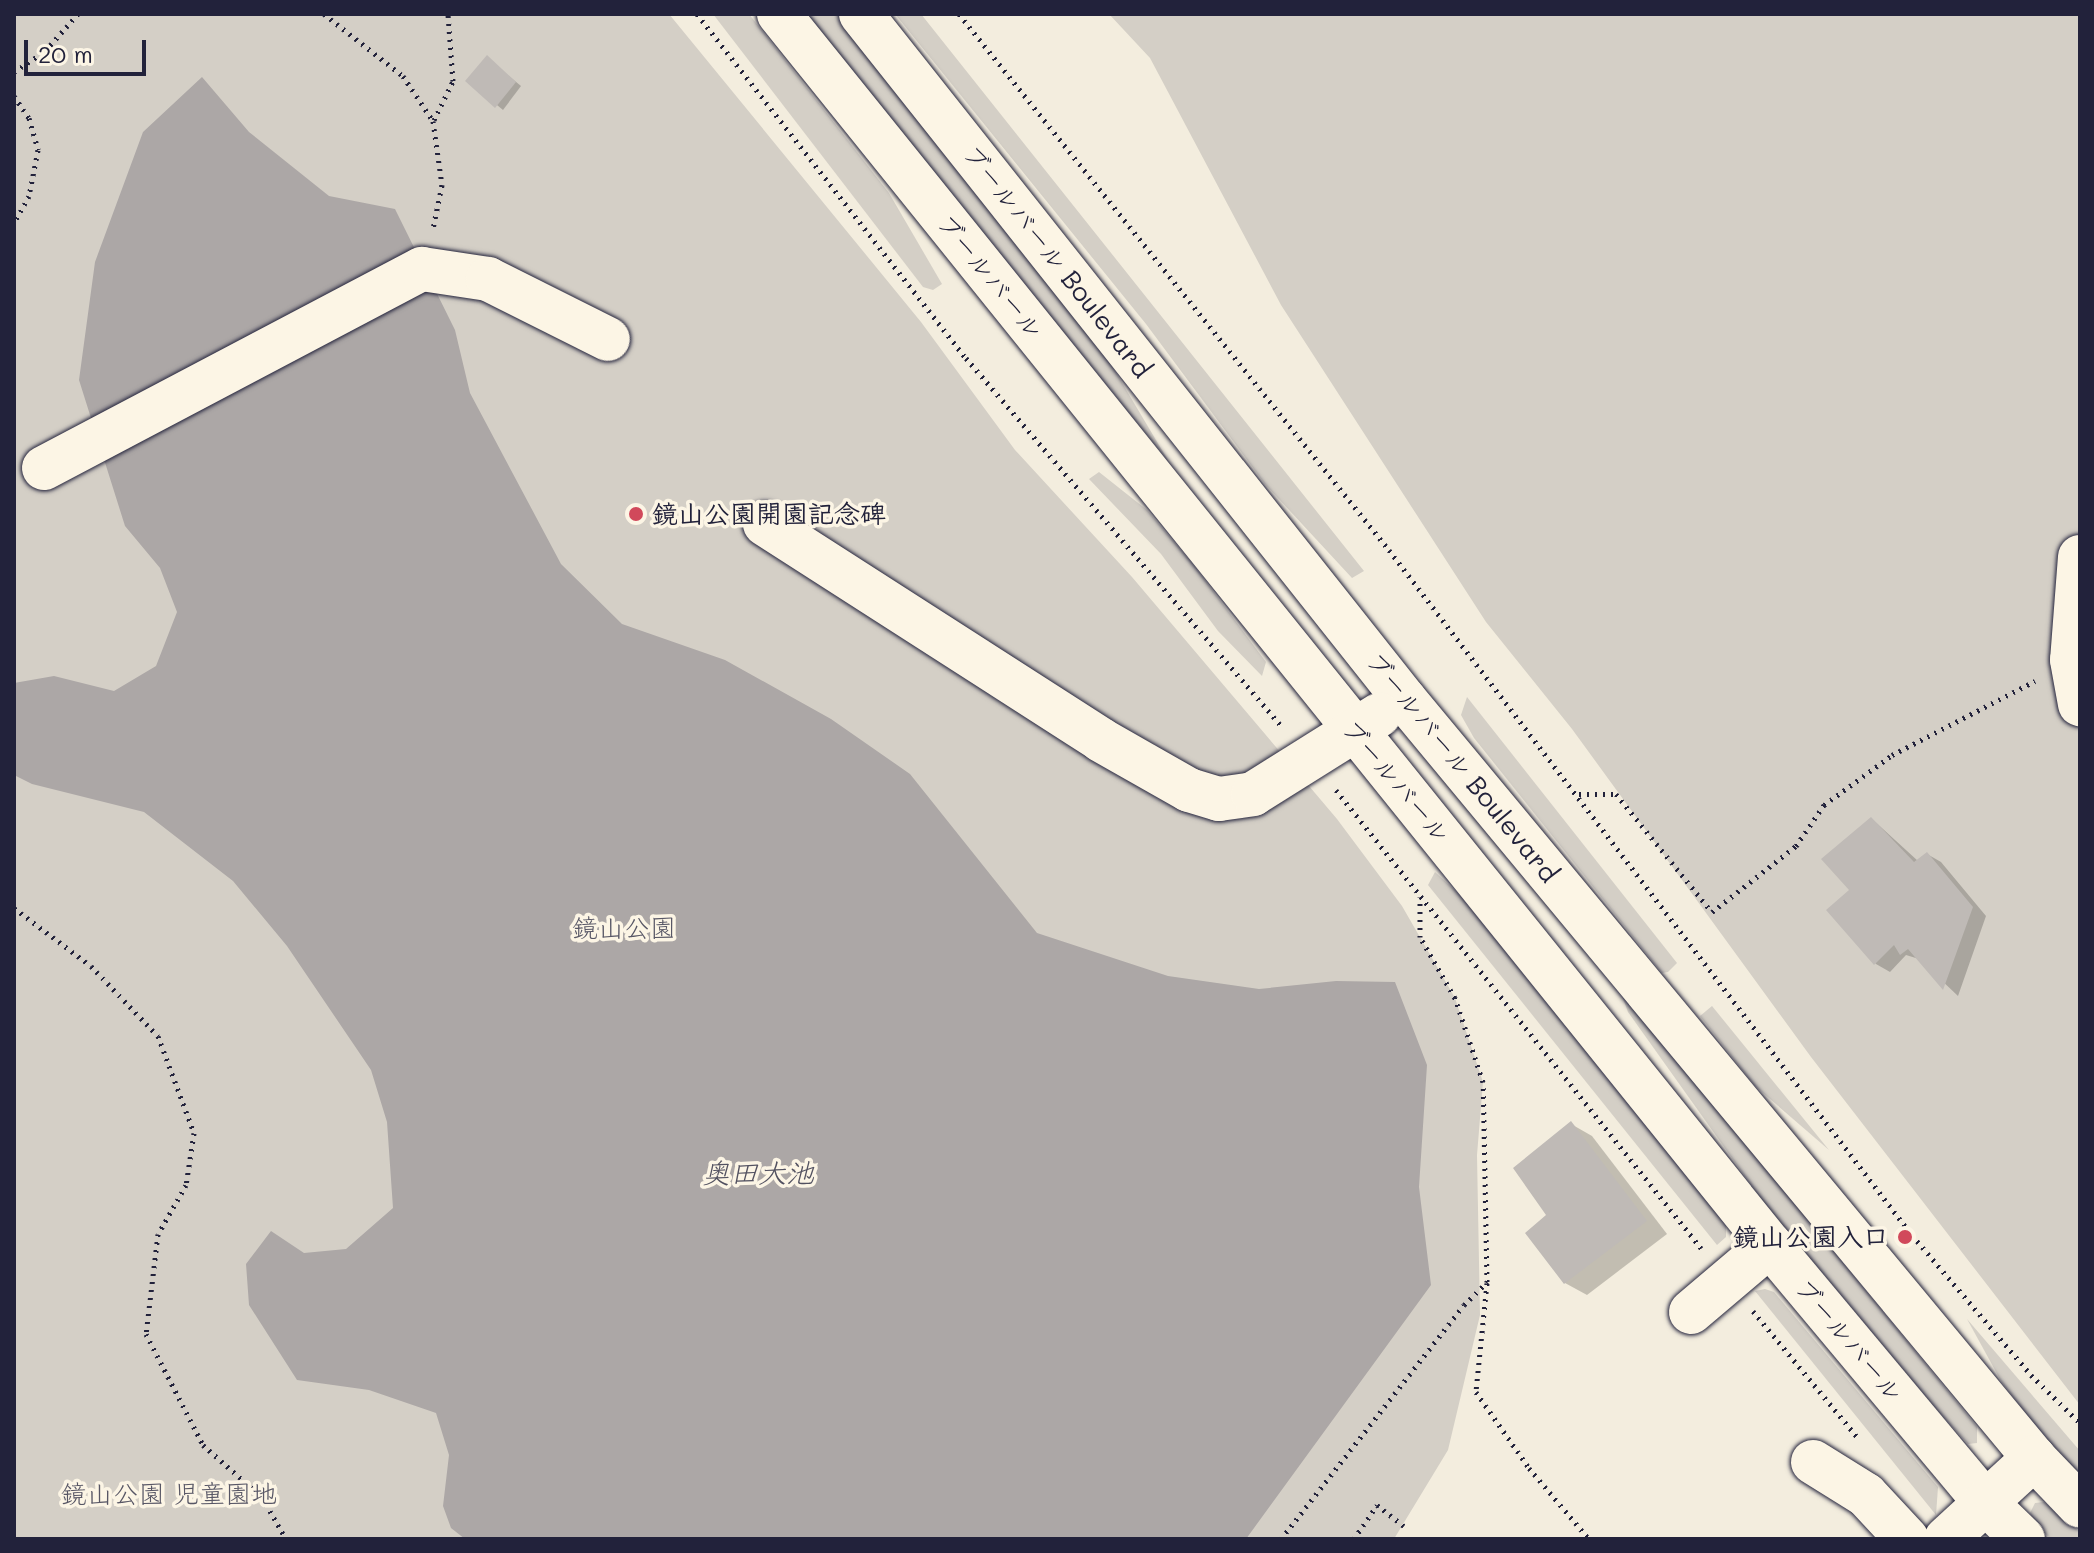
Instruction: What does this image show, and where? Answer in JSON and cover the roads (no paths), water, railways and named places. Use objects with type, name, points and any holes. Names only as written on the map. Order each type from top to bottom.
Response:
[{"type":"street","name":"ブールバール","points":[[779,14],[1770,1245],[1985,1502],[2023,1539]]},
{"type":"street","name":"ブールバール Boulevard","points":[[861,14],[1405,700],[2034,1458],[2080,1506]]},
{"type":"street","points":[[44,468],[427,254],[488,279],[608,339]]},
{"type":"street","points":[[765,524],[1101,740],[1189,790],[1219,799],[1253,794],[1405,700]]},
{"type":"street","points":[[2080,557],[2072,660],[2080,704]]},
{"type":"street","points":[[1691,1312],[1770,1245]]},
{"type":"street","points":[[1946,1539],[2034,1458]]},
{"type":"street","points":[[1813,1462],[1866,1495],[1907,1539]]},
{"type":"water","name":"奥田大池","points":[[202,77],[249,132],[329,196],[395,209],[455,330],[470,393],[561,564],[622,624],[725,660],[831,719],[910,774],[1037,933],[1168,976],[1259,989],[1336,981],[1395,982],[1427,1065],[1419,1187],[1431,1285],[1246,1539],[465,1539],[451,1528],[443,1506],[449,1455],[436,1413],[369,1390],[297,1380],[249,1305],[246,1264],[271,1231],[304,1253],[346,1249],[393,1208],[387,1122],[371,1070],[287,946],[233,881],[144,812],[32,784],[14,775],[14,683],[54,676],[114,691],[156,666],[177,612],[160,568],[125,526],[79,380],[95,262],[143,132]]},
{"type":"place","name":"鏡山公園開園記念碑","points":[[636,514]]},
{"type":"place","name":"鏡山公園入口","points":[[1905,1237]]},
{"type":"park label","name":"鏡山公園","points":[[624,928]]},
{"type":"park label","name":"鏡山公園 児童園地","points":[[169,1494]]}]
